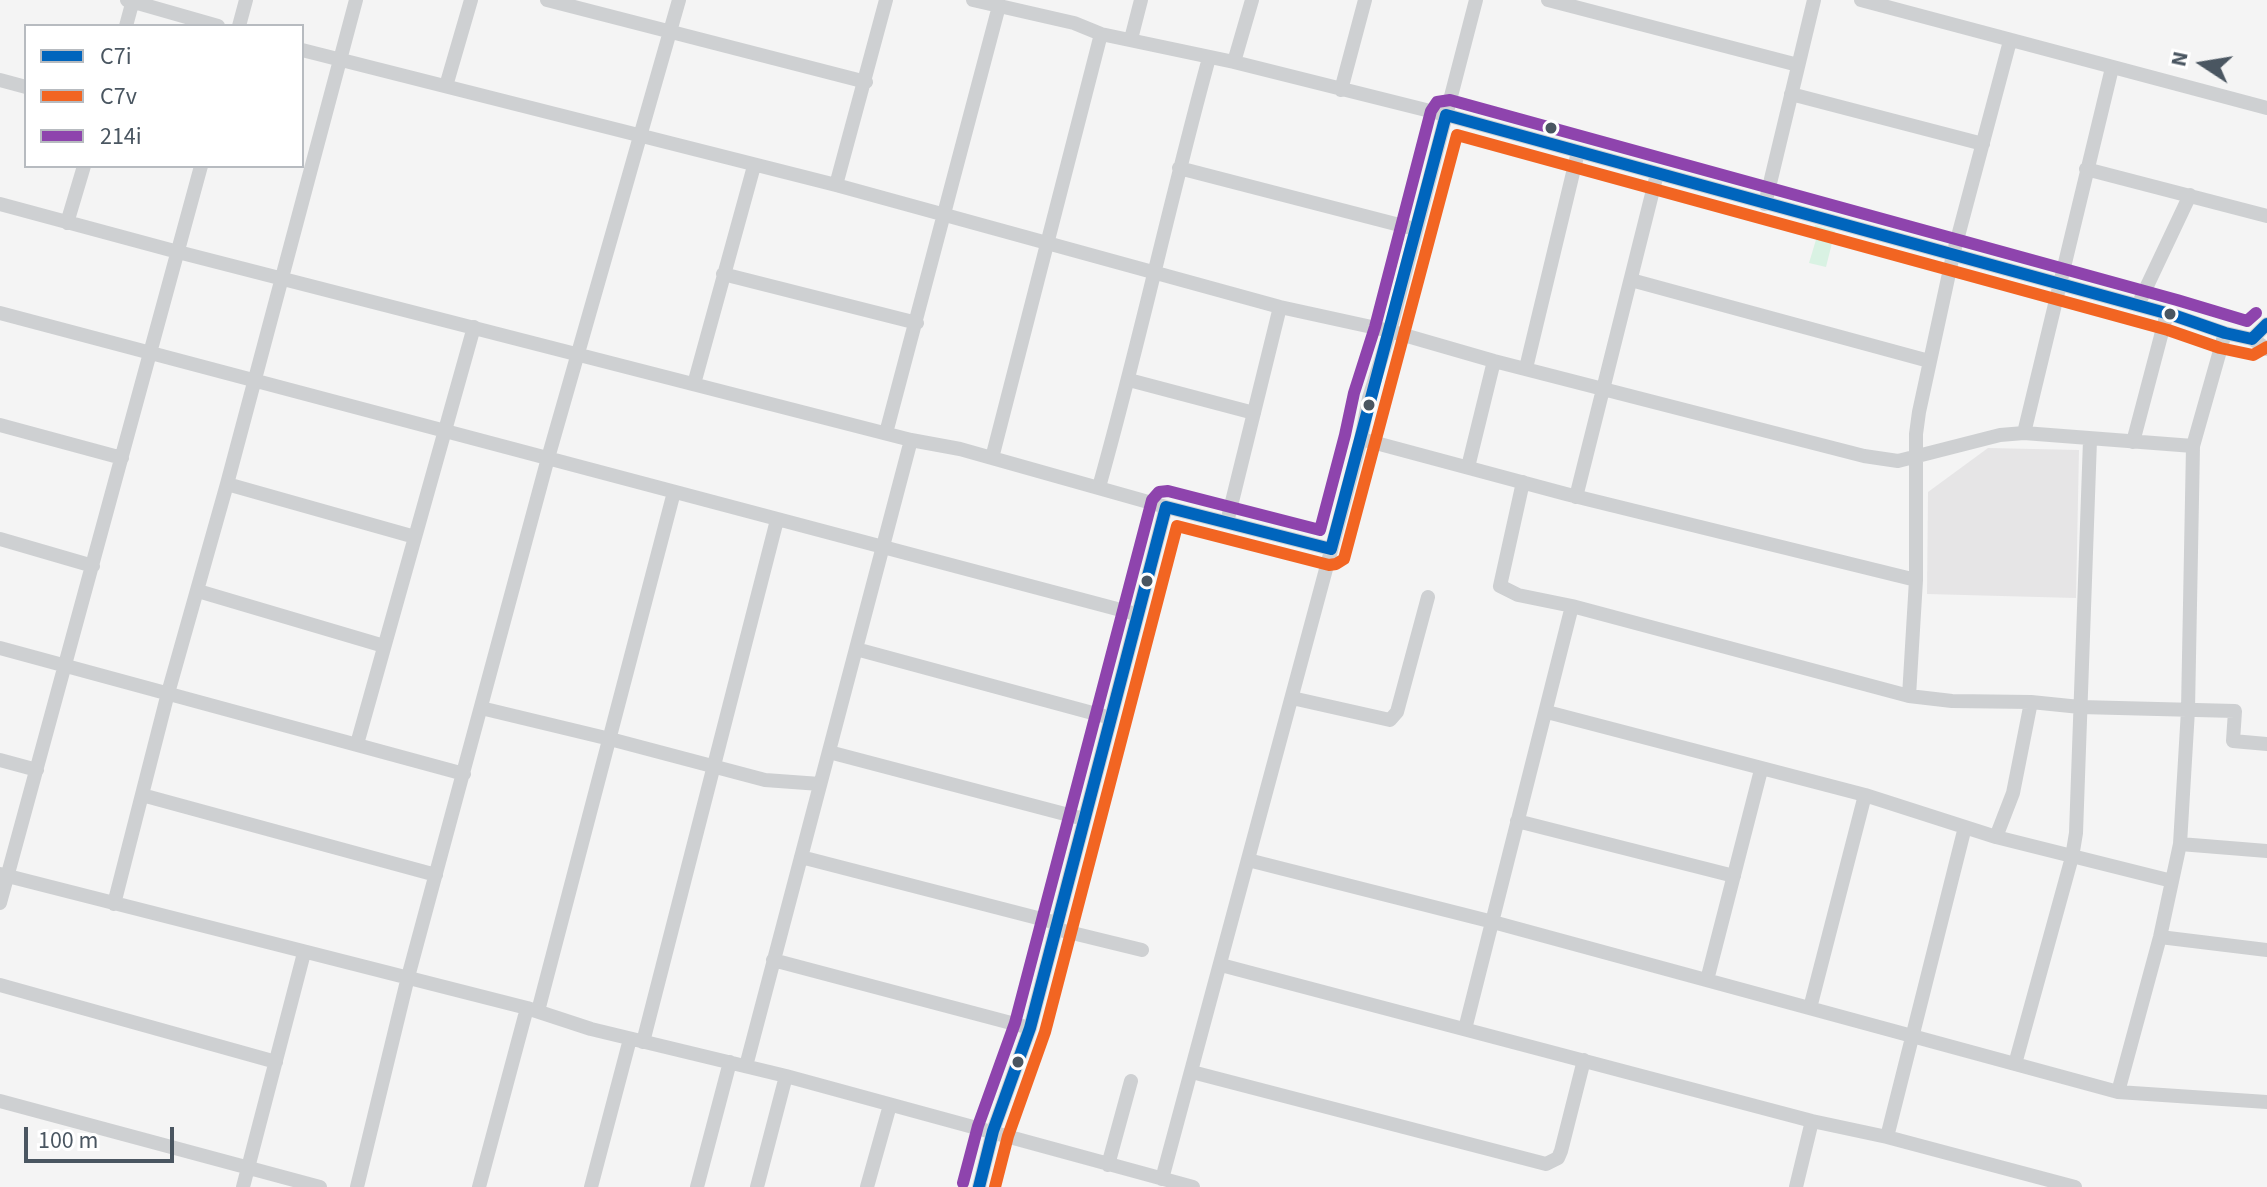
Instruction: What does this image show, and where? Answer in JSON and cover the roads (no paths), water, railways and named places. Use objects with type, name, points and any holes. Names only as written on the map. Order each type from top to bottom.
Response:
[{"type":"street","points":[[240,24],[246,0]]},
{"type":"street","points":[[114,904],[168,693],[356,0]]},
{"type":"street","points":[[446,86],[471,0]]},
{"type":"street","points":[[547,0],[866,82]]},
{"type":"street","points":[[357,1187],[408,977],[548,458],[679,0]]},
{"type":"street","points":[[836,185],[886,0]]},
{"type":"street","points":[[973,0],[999,6],[1032,7],[1101,34],[1234,62],[1446,115],[2167,313],[2252,339],[2267,349]]},
{"type":"street","points":[[1131,39],[1141,0]]},
{"type":"street","points":[[1234,62],[1252,0]]},
{"type":"street","points":[[1341,90],[1365,0]]},
{"type":"street","points":[[1162,1179],[1476,0]]},
{"type":"street","points":[[1548,0],[1798,65]]},
{"type":"street","points":[[1765,204],[1814,0]]},
{"type":"street","points":[[1861,0],[1898,5],[2010,41],[2267,108]]},
{"type":"street","points":[[126,24],[131,1],[211,24]]},
{"type":"street","points":[[886,433],[999,6]]},
{"type":"street","points":[[992,458],[1101,34]]},
{"type":"street","points":[[1909,696],[1916,580],[1916,434],[1919,412],[1953,255],[2010,41]]},
{"type":"street","points":[[304,51],[836,185],[1280,307],[1390,331],[1494,361],[1864,456],[1898,461],[2000,435],[2024,433],[2193,446]]},
{"type":"street","points":[[1099,487],[1129,380],[1179,168],[1209,58]]},
{"type":"street","points":[[2024,433],[2112,68]]},
{"type":"street","points":[[0,80],[24,86]]},
{"type":"street","points":[[1791,94],[1983,144]]},
{"type":"street","points":[[1526,368],[1578,152]]},
{"type":"street","points":[[694,384],[754,166]]},
{"type":"street","points":[[67,223],[83,168]]},
{"type":"street","points":[[0,903],[4,875],[37,770],[200,168]]},
{"type":"street","points":[[1179,168],[1415,229]]},
{"type":"street","points":[[2086,169],[2267,216]]},
{"type":"street","points":[[1576,497],[1657,174]]},
{"type":"street","points":[[2138,305],[2190,195]]},
{"type":"street","points":[[0,204],[911,440],[992,458],[1331,549]]},
{"type":"street","points":[[723,274],[917,323]]},
{"type":"street","points":[[1631,280],[1929,361]]},
{"type":"street","points":[[1227,522],[1280,307]]},
{"type":"street","points":[[0,313],[1136,614]]},
{"type":"street","points":[[2133,442],[2167,313]]},
{"type":"street","points":[[2252,339],[2267,324]]},
{"type":"street","points":[[357,744],[442,432],[474,327]]},
{"type":"street","points":[[2118,1092],[2160,937],[2180,844],[2188,710],[2193,446],[2225,333]]},
{"type":"street","points":[[1468,467],[1494,361]]},
{"type":"street","points":[[1129,380],[1254,413]]},
{"type":"street","points":[[0,425],[122,458]]},
{"type":"street","points":[[1361,439],[1576,497],[1916,580]]},
{"type":"street","points":[[746,1066],[911,440]]},
{"type":"street","points":[[2015,1064],[2076,833],[2090,440]]},
{"type":"street","points":[[1523,482],[1500,586],[1518,595],[1572,606],[1909,696],[2080,707],[2235,711],[2233,741],[2267,744]]},
{"type":"street","points":[[227,484],[415,537]]},
{"type":"street","points":[[479,1187],[610,739],[674,492]]},
{"type":"street","points":[[979,1187],[993,1131],[1030,1028],[1166,507]]},
{"type":"street","points":[[591,1187],[714,766],[777,520]]},
{"type":"street","points":[[0,539],[93,566]]},
{"type":"street","points":[[198,591],[384,646]]},
{"type":"street","points":[[1292,698],[1390,720],[1397,712],[1428,597]]},
{"type":"street","points":[[1465,1029],[1572,606]]},
{"type":"street","points":[[0,648],[464,774]]},
{"type":"street","points":[[856,649],[1111,718]]},
{"type":"street","points":[[1996,837],[2013,793],[2031,702]]},
{"type":"street","points":[[481,708],[765,780],[820,784]]},
{"type":"street","points":[[1547,712],[1865,795],[1996,837],[2172,881]]},
{"type":"street","points":[[829,752],[1084,819]]},
{"type":"street","points":[[0,760],[37,770]]},
{"type":"street","points":[[1707,980],[1761,770]]},
{"type":"street","points":[[142,795],[436,875]]},
{"type":"street","points":[[1810,1008],[1865,795]]},
{"type":"street","points":[[1517,821],[1734,876]]},
{"type":"street","points":[[1887,1137],[1965,827]]},
{"type":"street","points":[[2180,844],[2267,851]]},
{"type":"street","points":[[801,857],[1142,950]]},
{"type":"street","points":[[1248,860],[1493,922],[2118,1092],[2267,1102]]},
{"type":"street","points":[[4,875],[533,1009],[636,1040],[786,1076],[1193,1187]]},
{"type":"street","points":[[2160,937],[2267,950]]},
{"type":"street","points":[[243,1187],[304,953]]},
{"type":"street","points":[[773,960],[1030,1028]]},
{"type":"street","points":[[1221,965],[1812,1121],[1887,1137],[2030,1181],[2075,1187]]},
{"type":"street","points":[[0,985],[276,1062]]},
{"type":"street","points":[[1192,1072],[1546,1164],[1558,1158],[1561,1151],[1584,1060]]},
{"type":"street","points":[[697,1187],[730,1062]]},
{"type":"street","points":[[757,1187],[786,1076]]},
{"type":"street","points":[[1108,1165],[1131,1081]]},
{"type":"street","points":[[0,1101],[320,1187]]},
{"type":"street","points":[[867,1187],[890,1105]]},
{"type":"street","points":[[1796,1187],[1812,1121]]}]
